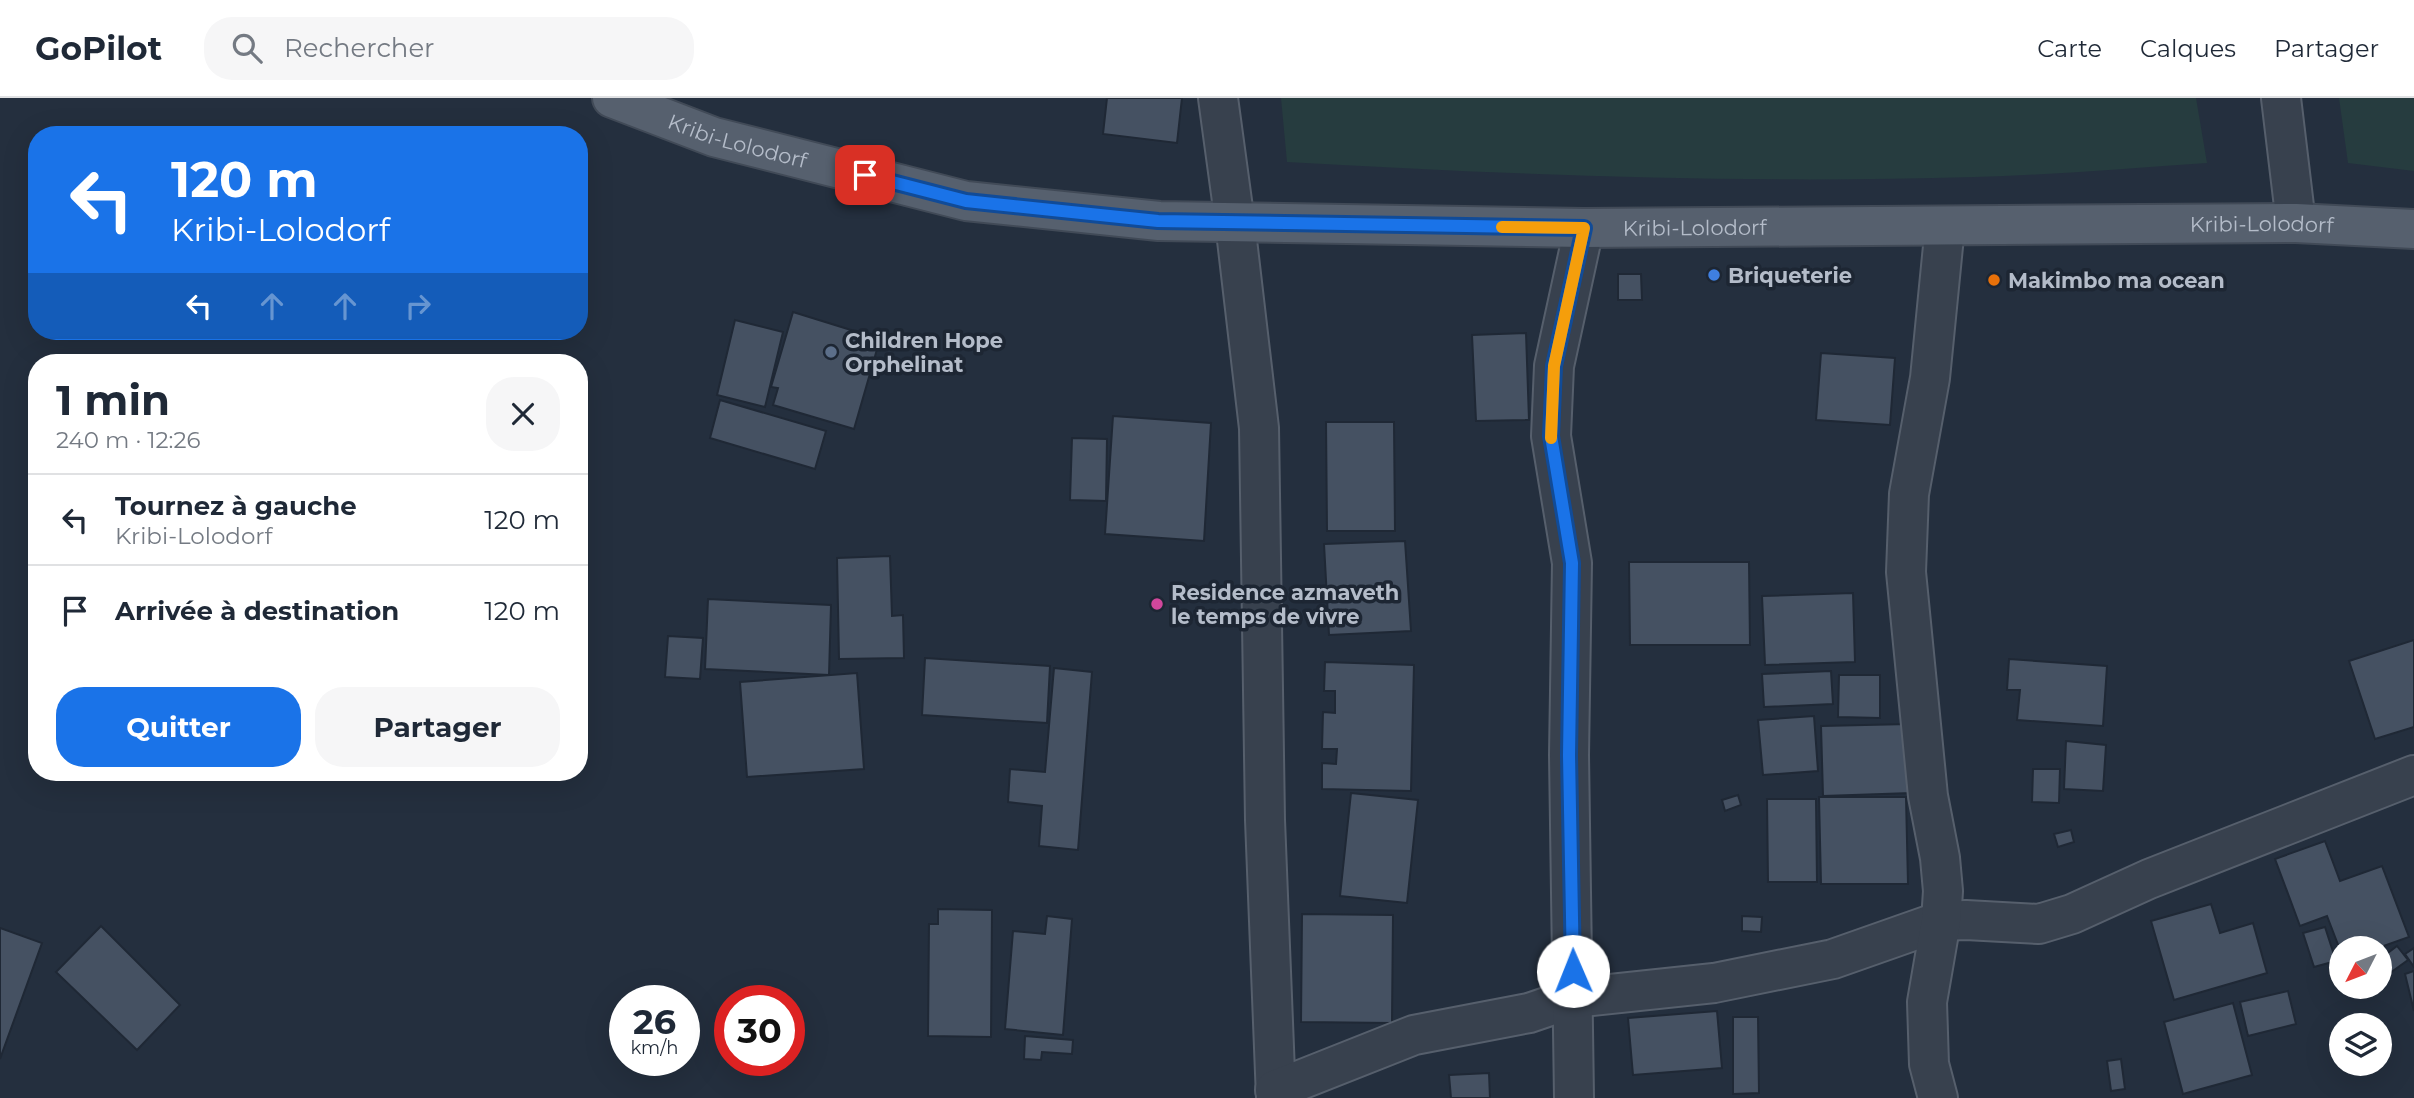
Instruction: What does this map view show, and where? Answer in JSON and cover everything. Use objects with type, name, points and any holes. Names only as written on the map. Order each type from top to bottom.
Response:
[{"type":"main road","name":"Kribi-Lolodorf","points":[[612,98],[714,137],[966,201],[1158,221],[1584,228],[2296,223],[2414,229]]},
{"type":"street","points":[[1218,98],[1259,428],[1265,820],[1275,1094],[1414,1035],[1529,1013],[1573,998],[1714,983],[1833,959],[1941,921],[2039,924],[2072,914],[2149,879],[2414,775]]},
{"type":"street","points":[[2281,98],[2296,223]]},
{"type":"street","points":[[1938,1098],[1929,1064],[1927,1002],[1941,921],[1943,891],[1940,858],[1928,796],[1906,572],[1909,494],[1930,378],[1944,226]]},
{"type":"street","points":[[1574,1098],[1569,755],[1572,563],[1551,436],[1554,366],[1584,228]]},
{"type":"green space","points":[[1281,98],[2196,98],[2207,163],[2004,176],[1717,179],[1459,171],[1287,162]]},
{"type":"green space","points":[[2339,98],[2414,98],[2414,171],[2348,163]]},
{"type":"building","points":[[1107,98],[1182,98],[1177,143],[1103,134]]},
{"type":"building","points":[[1618,274],[1641,274],[1642,300],[1618,300]]},
{"type":"building","points":[[793,312],[880,339],[854,429],[773,405],[778,388],[771,387]]},
{"type":"building","points":[[735,320],[783,332],[765,407],[717,395]]},
{"type":"building","points":[[1526,333],[1529,420],[1476,421],[1472,335]]},
{"type":"building","points":[[1821,353],[1895,358],[1890,425],[1816,420]]},
{"type":"building","points":[[720,400],[826,431],[815,469],[710,438]]},
{"type":"building","points":[[1113,416],[1211,423],[1204,541],[1105,534]]},
{"type":"building","points":[[1326,422],[1394,422],[1395,531],[1327,531]]},
{"type":"building","points":[[1072,438],[1107,439],[1106,501],[1070,500]]},
{"type":"building","points":[[1405,541],[1411,631],[1329,635],[1324,544]]},
{"type":"building","points":[[890,556],[892,616],[903,615],[904,658],[839,659],[837,558]]},
{"type":"building","points":[[1629,562],[1749,562],[1750,645],[1630,645]]},
{"type":"building","points":[[1853,593],[1855,662],[1765,665],[1762,596]]},
{"type":"building","points":[[708,599],[831,605],[829,675],[705,669]]},
{"type":"building","points":[[668,636],[703,638],[700,679],[665,677]]},
{"type":"building","points":[[2414,640],[2414,727],[2375,739],[2349,661]]},
{"type":"building","points":[[925,658],[1050,666],[1047,723],[922,715]]},
{"type":"building","points":[[2009,659],[2107,666],[2103,726],[2017,720],[2020,690],[2007,690]]},
{"type":"building","points":[[1325,662],[1414,665],[1411,791],[1322,789],[1322,763],[1336,764],[1337,749],[1322,749],[1323,712],[1335,713],[1335,691],[1324,691]]},
{"type":"building","points":[[1054,668],[1092,672],[1078,850],[1039,846],[1042,806],[1008,802],[1010,769],[1045,772]]},
{"type":"building","points":[[1831,671],[1833,704],[1764,707],[1762,674]]},
{"type":"building","points":[[857,673],[864,769],[747,777],[740,682]]},
{"type":"building","points":[[1839,675],[1880,675],[1880,718],[1838,717]]},
{"type":"building","points":[[1814,716],[1818,771],[1763,775],[1758,720]]},
{"type":"building","points":[[1909,724],[1912,793],[1823,796],[1821,726]]},
{"type":"building","points":[[2066,741],[2106,745],[2103,791],[2064,789]]},
{"type":"building","points":[[2033,769],[2060,769],[2059,803],[2032,802]]},
{"type":"building","points":[[1351,793],[1418,800],[1407,903],[1340,896]]},
{"type":"building","points":[[1738,795],[1741,805],[1725,811],[1722,800]]},
{"type":"building","points":[[1819,797],[1906,797],[1908,884],[1821,884]]},
{"type":"building","points":[[1767,799],[1816,799],[1817,882],[1768,882]]},
{"type":"building","points":[[2071,830],[2074,842],[2058,847],[2054,834]]},
{"type":"building","points":[[2325,841],[2340,881],[2382,866],[2409,937],[2392,943],[2392,936],[2335,936],[2327,916],[2300,926],[2275,859]]},
{"type":"building","points":[[2211,904],[2220,933],[2253,923],[2267,973],[2174,1000],[2151,921]]},
{"type":"building","points":[[938,909],[992,910],[991,1037],[928,1036],[929,924],[938,924]]},
{"type":"building","points":[[1302,914],[1393,915],[1392,1023],[1301,1022]]},
{"type":"building","points":[[1047,916],[1072,919],[1063,1035],[1005,1029],[1013,931],[1045,934]]},
{"type":"building","points":[[1742,916],[1762,917],[1761,932],[1742,931]]},
{"type":"building","points":[[101,926],[180,1005],[137,1050],[56,972]]},
{"type":"building","points":[[2325,927],[2329,939],[2329,963],[2314,967],[2303,933]]},
{"type":"building","points":[[0,928],[42,943],[0,1059]]},
{"type":"building","points":[[2397,946],[2408,960],[2392,972],[2392,950]]},
{"type":"building","points":[[2414,948],[2414,967],[2405,954]]},
{"type":"building","points":[[2414,971],[2414,1011],[2405,974]]},
{"type":"building","points":[[2288,991],[2296,1024],[2248,1036],[2240,1002]]},
{"type":"building","points":[[2233,1003],[2252,1075],[2183,1094],[2164,1022]]},
{"type":"building","points":[[1717,1011],[1722,1068],[1633,1075],[1628,1018]]},
{"type":"building","points":[[1733,1017],[1758,1017],[1759,1093],[1733,1094]]},
{"type":"building","points":[[1025,1036],[1073,1040],[1072,1054],[1042,1052],[1041,1060],[1024,1059]]},
{"type":"building","points":[[2121,1059],[2125,1089],[2111,1091],[2107,1061]]},
{"type":"building","points":[[1489,1073],[1490,1098],[1451,1098],[1449,1075]]},
{"type":"slow traffic","points":[[1502,227],[1584,228],[1554,366],[1551,438]]},
{"type":"place","name":"Briqueterie","points":[[1714,275]]},
{"type":"place","name":"Makimbo ma ocean","points":[[1994,280]]},
{"type":"place","name":"Children Hope Orphelinat","points":[[831,352]]},
{"type":"place","name":"Residence azmaveth le temps de vivre","points":[[1157,604]]},
{"type":"route","points":[[865,175],[966,201],[1158,221],[1584,228],[1554,366],[1551,436],[1572,563],[1569,755],[1573,971]]}]
